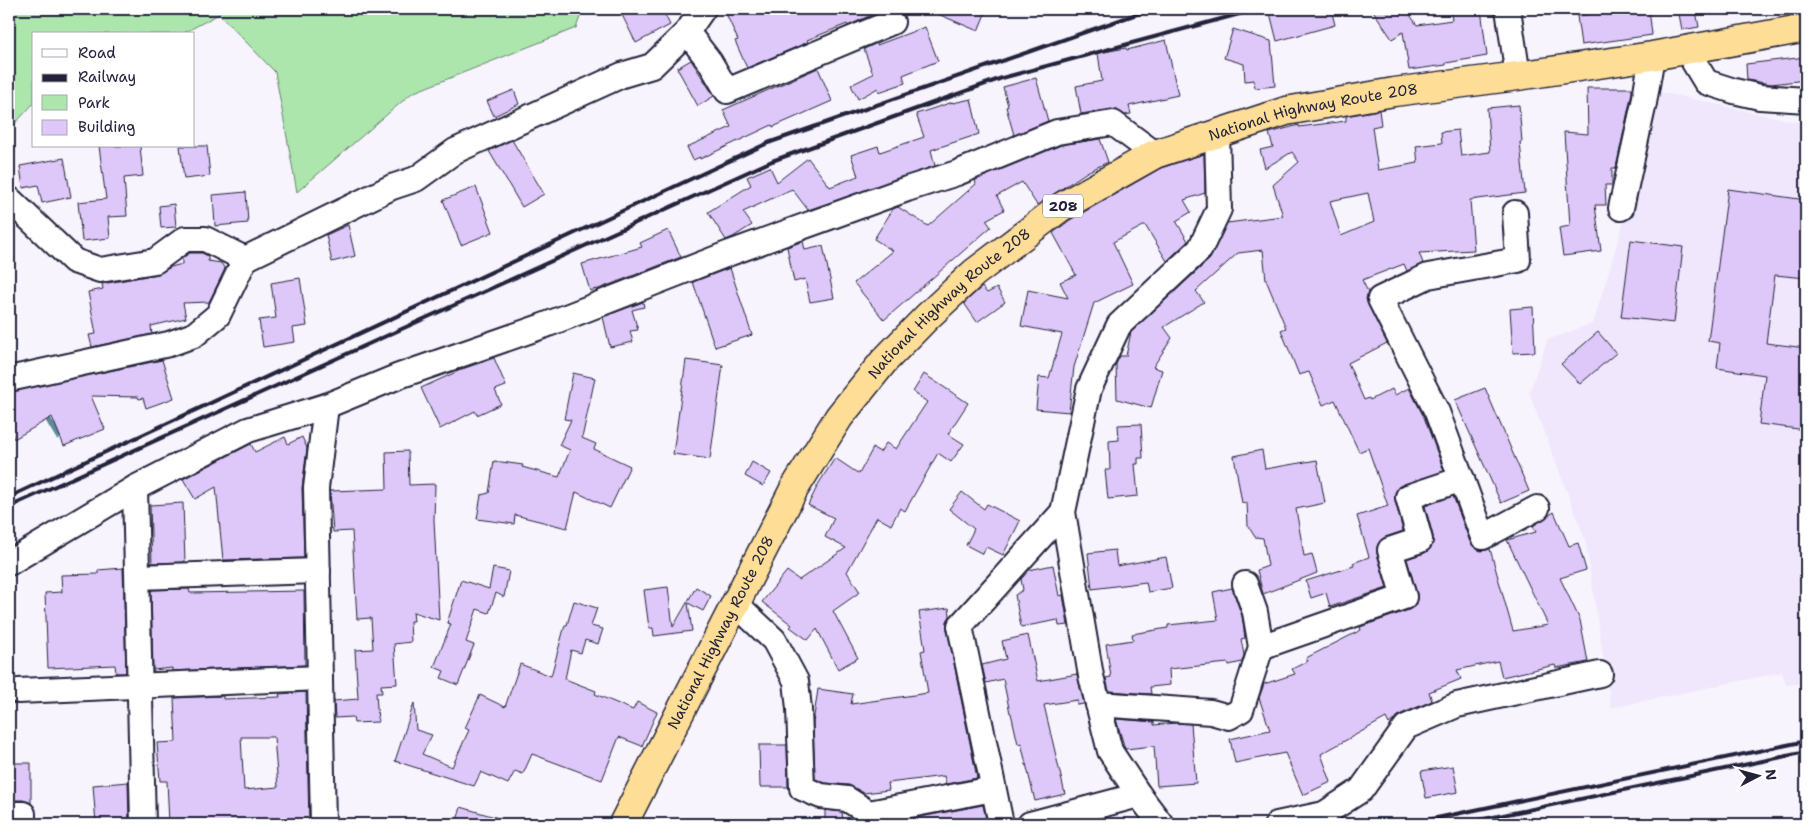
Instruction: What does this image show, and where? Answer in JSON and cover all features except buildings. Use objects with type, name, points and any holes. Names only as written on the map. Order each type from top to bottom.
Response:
[{"type":"highway","name":"National Highway Route 208","points":[[623,824],[794,489],[839,417],[884,361],[926,317],[974,273],[1061,207],[1155,154],[1286,111],[1394,92],[1652,56],[1806,28]]},
{"type":"street","points":[[9,379],[170,344],[194,335],[218,315],[245,259],[392,187],[416,179],[455,151],[622,75],[652,66],[687,32],[703,9]]},
{"type":"street","points":[[1508,9],[1518,76]]},
{"type":"street","points":[[687,32],[710,62],[727,91],[892,22]]},
{"type":"street","points":[[1686,49],[1706,82],[1760,97],[1806,100]]},
{"type":"street","points":[[1621,208],[1652,56]]},
{"type":"street","points":[[9,563],[135,488],[248,430],[326,406],[399,376],[552,323],[730,253],[907,189],[957,173],[1057,132],[1112,123],[1155,154]]},
{"type":"street","points":[[1161,824],[1110,751],[1091,676],[1063,512],[1089,389],[1119,325],[1200,249],[1219,209],[1217,134]]},
{"type":"street","points":[[9,199],[74,261],[100,270],[155,261],[185,238],[205,239],[245,259]]},
{"type":"street","points":[[1515,213],[1518,260],[1428,276],[1380,298],[1437,412],[1483,537],[1537,508]]},
{"type":"street","points":[[323,824],[316,488],[326,406]]},
{"type":"street","points":[[1260,647],[1404,597],[1390,550],[1420,540],[1408,497],[1462,479]]},
{"type":"street","points":[[135,488],[143,824]]},
{"type":"street","points":[[1001,824],[960,626],[1063,512]]},
{"type":"street","points":[[138,577],[318,571]]},
{"type":"street","points":[[1098,704],[1210,712],[1229,717],[1241,710],[1260,647],[1255,612],[1245,584]]},
{"type":"street","points":[[735,603],[774,640],[796,681],[802,788],[821,796],[847,800],[869,812],[993,789]]},
{"type":"street","points":[[1277,824],[1324,814],[1361,790],[1406,728],[1457,705],[1600,674]]},
{"type":"street","points":[[18,690],[140,687],[320,678]]},
{"type":"street","points":[[1030,824],[1139,795]]},
{"type":"street","points":[[9,814],[23,814],[23,824]]},
{"type":"shaded area","points":[[1652,90],[1806,124],[1806,683],[1786,685],[1782,672],[1611,708],[1585,539],[1529,393],[1547,340],[1593,323],[1626,214]]},
{"type":"green space","points":[[9,9],[583,9],[576,28],[412,93],[297,192],[275,72],[219,14],[186,32],[32,32],[32,105],[9,130]]},
{"type":"waterway","points":[[45,414],[58,436]]},
{"type":"railway","points":[[9,497],[768,143],[1151,9]]},
{"type":"railway","points":[[9,507],[772,161],[1002,78],[1258,9]]},
{"type":"railway","points":[[1408,824],[1806,741]]},
{"type":"railway","points":[[1460,824],[1806,752]]}]
